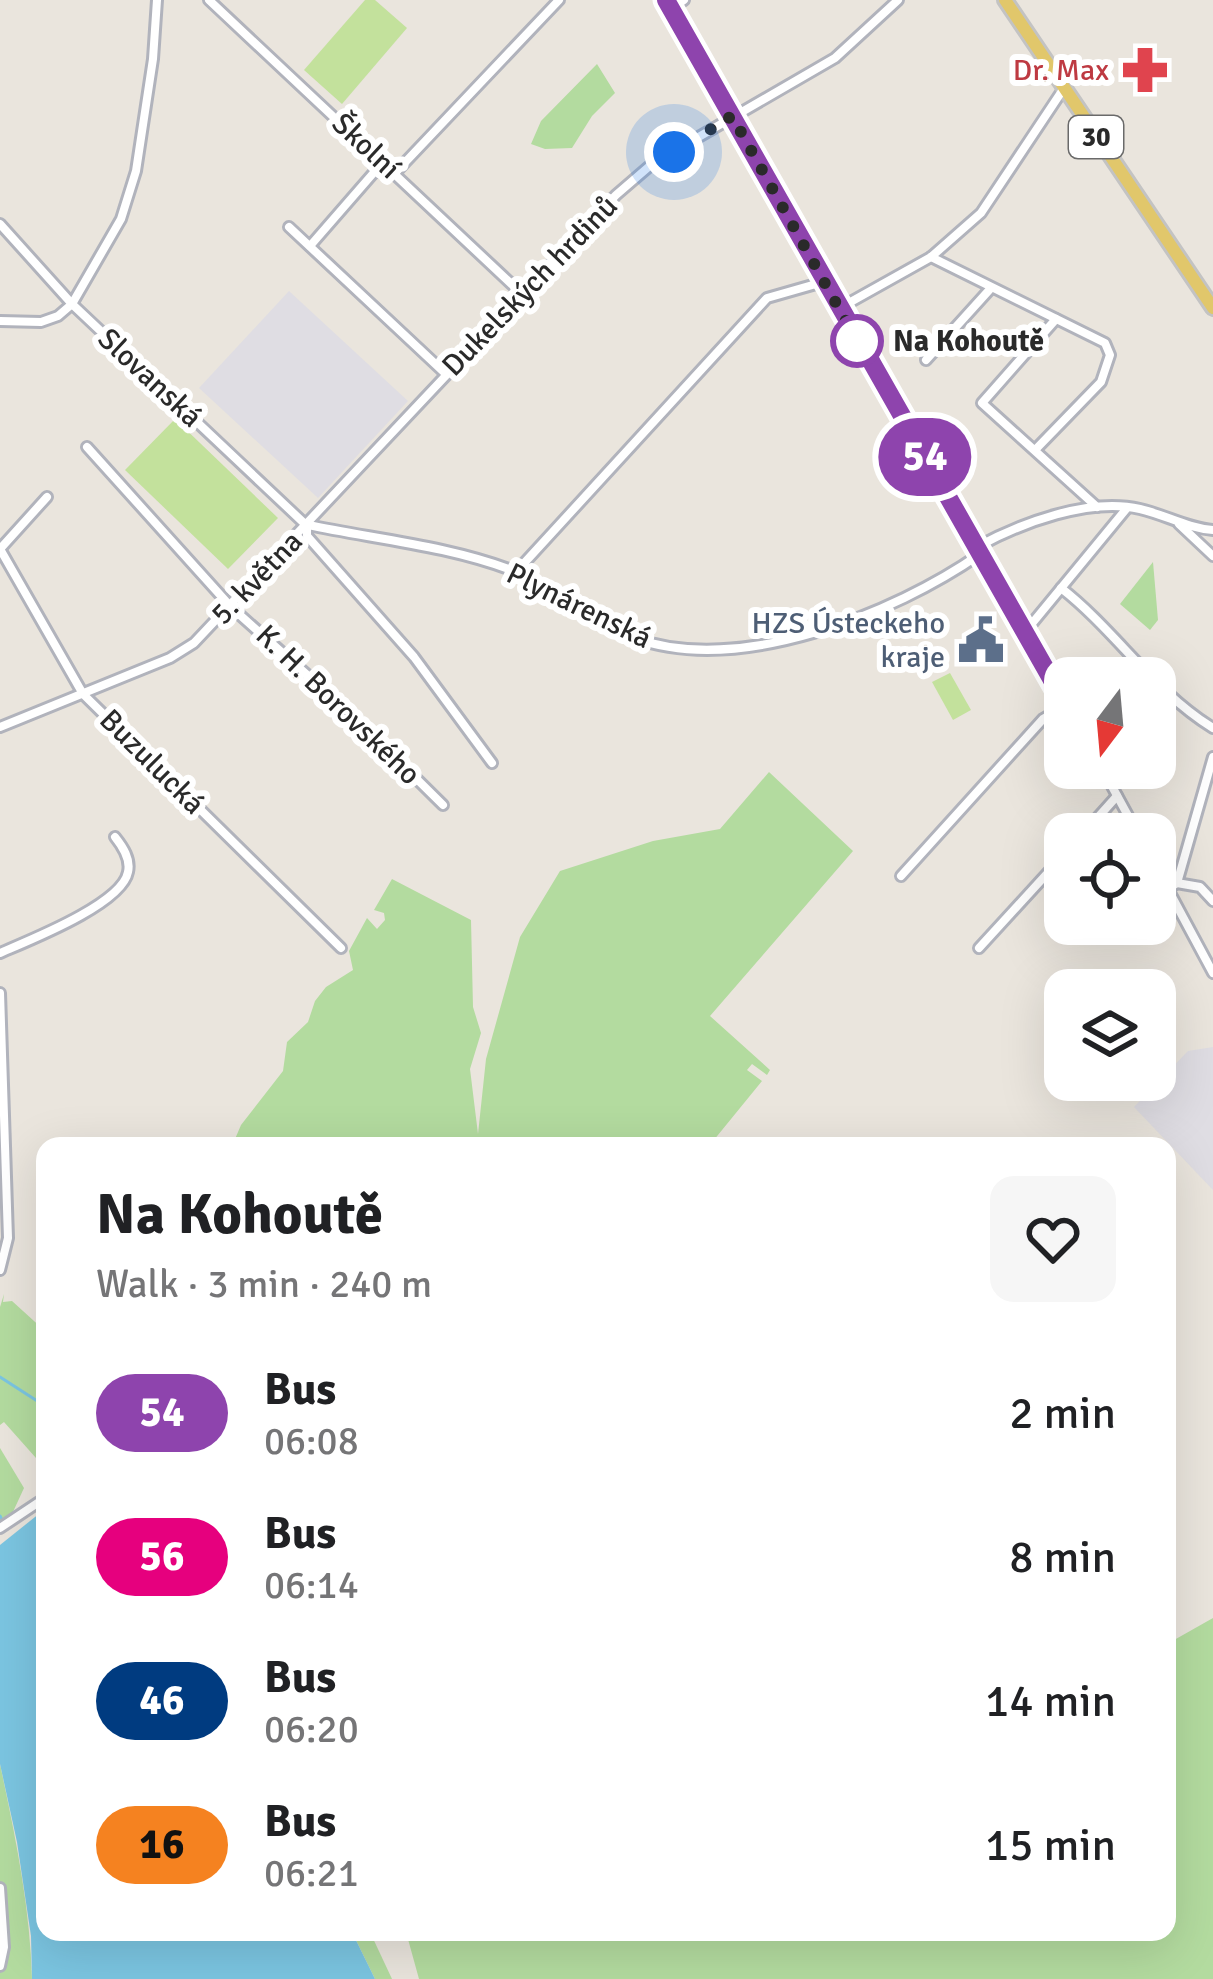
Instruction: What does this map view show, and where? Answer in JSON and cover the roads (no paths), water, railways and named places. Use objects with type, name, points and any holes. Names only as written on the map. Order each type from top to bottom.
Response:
[{"type":"main road","name":"30","points":[[1005,0],[1213,308]]},
{"type":"street","points":[[0,321],[41,322],[58,316],[72,304],[121,219],[136,171],[157,0]]},
{"type":"street","name":"Školní","points":[[209,0],[520,293]]},
{"type":"street","points":[[220,11],[230,0]]},
{"type":"street","points":[[395,173],[559,0]]},
{"type":"street","points":[[684,0],[669,4],[1044,666]]},
{"type":"street","name":"Dukelských hrdinů","points":[[306,525],[616,195],[652,164],[835,58],[898,0]]},
{"type":"street","points":[[838,309],[931,257],[981,213],[1064,88]]},
{"type":"street","points":[[310,246],[383,162]]},
{"type":"street","name":"Slovanská","points":[[0,224],[72,304],[306,525]]},
{"type":"street","points":[[289,227],[446,374]]},
{"type":"street","points":[[931,257],[1105,343],[1110,355],[1101,382],[1035,450]]},
{"type":"street","points":[[516,572],[766,298],[824,282]]},
{"type":"street","points":[[926,360],[991,288]]},
{"type":"street","points":[[1055,319],[982,403],[1097,507]]},
{"type":"street","name":"K. H. Borovského","points":[[87,447],[231,607],[350,713],[443,805]]},
{"type":"street","points":[[0,549],[47,497]]},
{"type":"street","name":"Plynárenská","points":[[306,525],[466,557],[516,572],[632,638],[690,648],[783,640],[880,609],[944,579],[979,550],[1047,519],[1097,507],[1128,507],[1213,530]]},
{"type":"street","points":[[1025,632],[1128,507]]},
{"type":"street","name":"Plynárenská","points":[[1178,523],[1213,556]]},
{"type":"street","name":"5. května","points":[[0,727],[182,652],[231,607],[306,525]]},
{"type":"street","name":"5. května","points":[[306,525],[307,536],[414,657],[492,763]]},
{"type":"street","name":"Buzulucká","points":[[0,549],[83,694],[341,948]]},
{"type":"street","points":[[1061,588],[1213,728]]},
{"type":"street","points":[[901,876],[1044,718]]},
{"type":"street","points":[[1176,876],[1213,757]]},
{"type":"street","points":[[1114,789],[1127,813]]},
{"type":"street","points":[[1102,813],[1118,796]]},
{"type":"street","points":[[0,953],[66,922],[122,887],[130,868],[115,837]]},
{"type":"street","points":[[979,948],[1044,877]]},
{"type":"street","points":[[1176,886],[1199,887],[1213,901]]},
{"type":"street","points":[[1176,893],[1213,973]]},
{"type":"street","points":[[0,993],[8,1238],[0,1270]]},
{"type":"street","points":[[0,1528],[36,1504]]},
{"type":"street","points":[[0,1888],[4,1947],[0,1966]]},
{"type":"water","points":[[36,1516],[36,1941],[356,1941],[375,1979],[32,1979],[31,1936],[0,1764],[0,1545]]},
{"type":"waterway","points":[[0,1377],[36,1400]]},
{"type":"place","name":"Dr. Max","points":[[1145,70]]},
{"type":"place","name":"Na Kohoutě","points":[[857,341]]},
{"type":"place","name":"HZS Ústeckeho kraje","points":[[981,640]]}]
